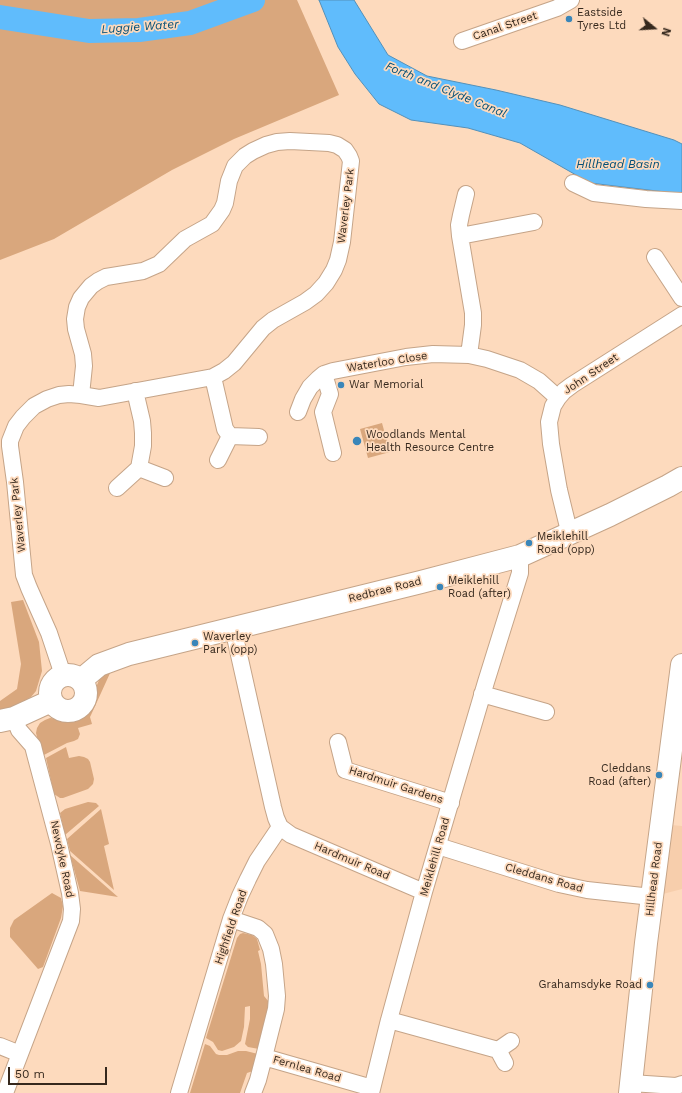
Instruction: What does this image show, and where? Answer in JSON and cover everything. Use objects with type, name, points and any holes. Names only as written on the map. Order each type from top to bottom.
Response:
[{"type":"street","name":"Canal Street","points":[[462,41],[557,8],[570,0]]},
{"type":"street","name":"Waverley Park","points":[[72,677],[48,633],[24,575],[10,446],[10,441],[16,426],[34,406],[47,399],[69,394],[100,398],[213,378],[234,363],[263,328],[282,314],[305,302],[316,294],[326,283],[334,270],[342,242],[351,161],[345,150],[337,145],[329,143],[290,141],[278,142],[253,150],[235,166],[229,181],[222,210],[212,224],[185,239],[159,264],[143,271],[106,277],[91,286],[81,298],[77,307],[75,319],[76,329],[83,354],[84,366],[81,395]]},
{"type":"street","points":[[572,183],[594,194],[682,201]]},
{"type":"street","points":[[466,194],[460,220],[460,236],[474,313],[474,325],[468,354]]},
{"type":"street","points":[[460,236],[534,222]]},
{"type":"street","points":[[655,257],[682,298]]},
{"type":"street","name":"John Street","points":[[570,534],[559,490],[549,433],[549,422],[553,406],[564,391],[572,385],[682,315]]},
{"type":"street","name":"Waterloo Close","points":[[298,412],[310,387],[324,374],[406,357],[433,354],[468,354],[520,370],[538,381],[558,398]]},
{"type":"street","points":[[324,374],[330,394],[323,412],[333,453]]},
{"type":"street","points":[[213,378],[225,429],[230,436]]},
{"type":"street","points":[[117,488],[139,468],[143,446],[143,433],[142,421],[135,392]]},
{"type":"street","points":[[230,436],[259,437]]},
{"type":"street","points":[[218,460],[230,436]]},
{"type":"street","points":[[139,468],[165,478]]},
{"type":"street","name":"Redbrae Road","points":[[72,677],[118,657],[129,654],[422,582],[520,556],[635,503],[682,478]]},
{"type":"street","name":"Meiklehill Road","points":[[371,1091],[424,892],[482,694],[520,573],[520,556]]},
{"type":"street","points":[[233,628],[273,807],[280,827]]},
{"type":"street","name":"Hillhead Road","points":[[630,1088],[646,943],[682,665]]},
{"type":"street","points":[[58,677],[72,677],[85,685],[87,692],[86,698],[77,709],[64,711],[58,708],[51,701],[50,689],[53,682],[58,677]]},
{"type":"street","points":[[482,694],[546,712]]},
{"type":"street","points":[[7,720],[51,701]]},
{"type":"street","name":"Newdyke Road","points":[[5,1093],[70,921],[72,909],[59,844],[33,746],[19,730],[7,720]]},
{"type":"street","name":"Hardmuir Gardens","points":[[338,742],[345,770],[451,803]]},
{"type":"street","name":"Hardmuir Road","points":[[280,827],[291,835],[424,892]]},
{"type":"street","name":"Highfield Road","points":[[180,1093],[231,919],[248,879],[280,827]]},
{"type":"street","name":"Cleddans Road","points":[[438,846],[559,884],[587,890],[652,897]]},
{"type":"street","points":[[231,919],[258,928],[264,934],[271,949],[274,964],[277,996],[276,1009],[258,1080],[253,1093]]},
{"type":"street","points":[[389,1020],[501,1057],[511,1041]]},
{"type":"street","points":[[0,1046],[20,1054]]},
{"type":"street","name":"Fernlea Road","points":[[264,1057],[371,1091]]},
{"type":"street","points":[[630,1088],[676,1086],[682,1084]]},
{"type":"shaded area","points":[[0,0],[297,0],[339,95],[234,139],[172,170],[54,239],[0,260]]},
{"type":"shaded area","points":[[382,423],[390,452],[368,458],[360,429]]},
{"type":"shaded area","points":[[23,600],[39,642],[42,671],[36,691],[31,697],[10,709],[0,711],[0,701],[17,689],[21,664],[11,602]]},
{"type":"shaded area","points":[[111,671],[90,717],[92,724],[78,728],[80,734],[78,739],[42,756],[36,733],[40,723],[50,718],[69,720],[84,715],[95,700],[97,685],[101,676]]},
{"type":"shaded area","points":[[66,747],[69,758],[79,756],[88,759],[94,779],[93,784],[88,789],[60,798],[54,794],[46,758]]},
{"type":"shaded area","points":[[88,802],[96,803],[99,806],[65,835],[60,813],[65,809]]},
{"type":"shaded area","points":[[101,809],[109,844],[104,846],[114,890],[70,851],[67,839]]},
{"type":"shaded area","points":[[671,825],[682,826],[682,889],[663,894]]},
{"type":"shaded area","points":[[70,855],[118,897],[80,891]]},
{"type":"shaded area","points":[[52,893],[61,898],[63,906],[61,918],[43,967],[38,969],[10,937],[10,928],[14,920]]},
{"type":"shaded area","points":[[243,933],[252,935],[257,939],[260,950],[258,951],[261,964],[264,996],[269,1002],[269,1012],[259,1049],[248,1047],[245,1044],[250,1019],[250,1006],[245,1007],[244,1027],[241,1041],[234,1047],[222,1051],[218,1050],[213,1042],[206,1038],[237,938]]},
{"type":"shaded area","points":[[205,1044],[210,1046],[216,1054],[219,1055],[227,1055],[238,1051],[258,1054],[253,1071],[247,1073],[240,1093],[190,1093]]},
{"type":"water","points":[[319,0],[354,0],[388,55],[427,76],[560,105],[674,140],[682,144],[682,194],[590,183],[520,143],[468,128],[411,120],[379,104],[355,74],[338,47]]},
{"type":"waterway","name":"Luggie Water","points":[[0,17],[89,31],[139,30],[190,23],[253,0]]},
{"type":"place","name":"Eastside Tyres Ltd","points":[[569,19]]},
{"type":"place","name":"War Memorial","points":[[341,385]]},
{"type":"place","name":"Woodlands Mental Health Resource Centre","points":[[357,441]]},
{"type":"place","name":"Meiklehill Road (opp)","points":[[529,543]]},
{"type":"place","name":"Meiklehill Road (after)","points":[[440,587]]},
{"type":"place","name":"Waverley Park (opp)","points":[[195,643]]},
{"type":"place","name":"Cleddans Road (after)","points":[[659,775]]},
{"type":"place","name":"Grahamsdyke Road","points":[[650,985]]},
{"type":"water label","name":"Forth and Clyde Canal","points":[[446,90]]},
{"type":"water label","name":"Hillhead Basin","points":[[618,164]]}]
